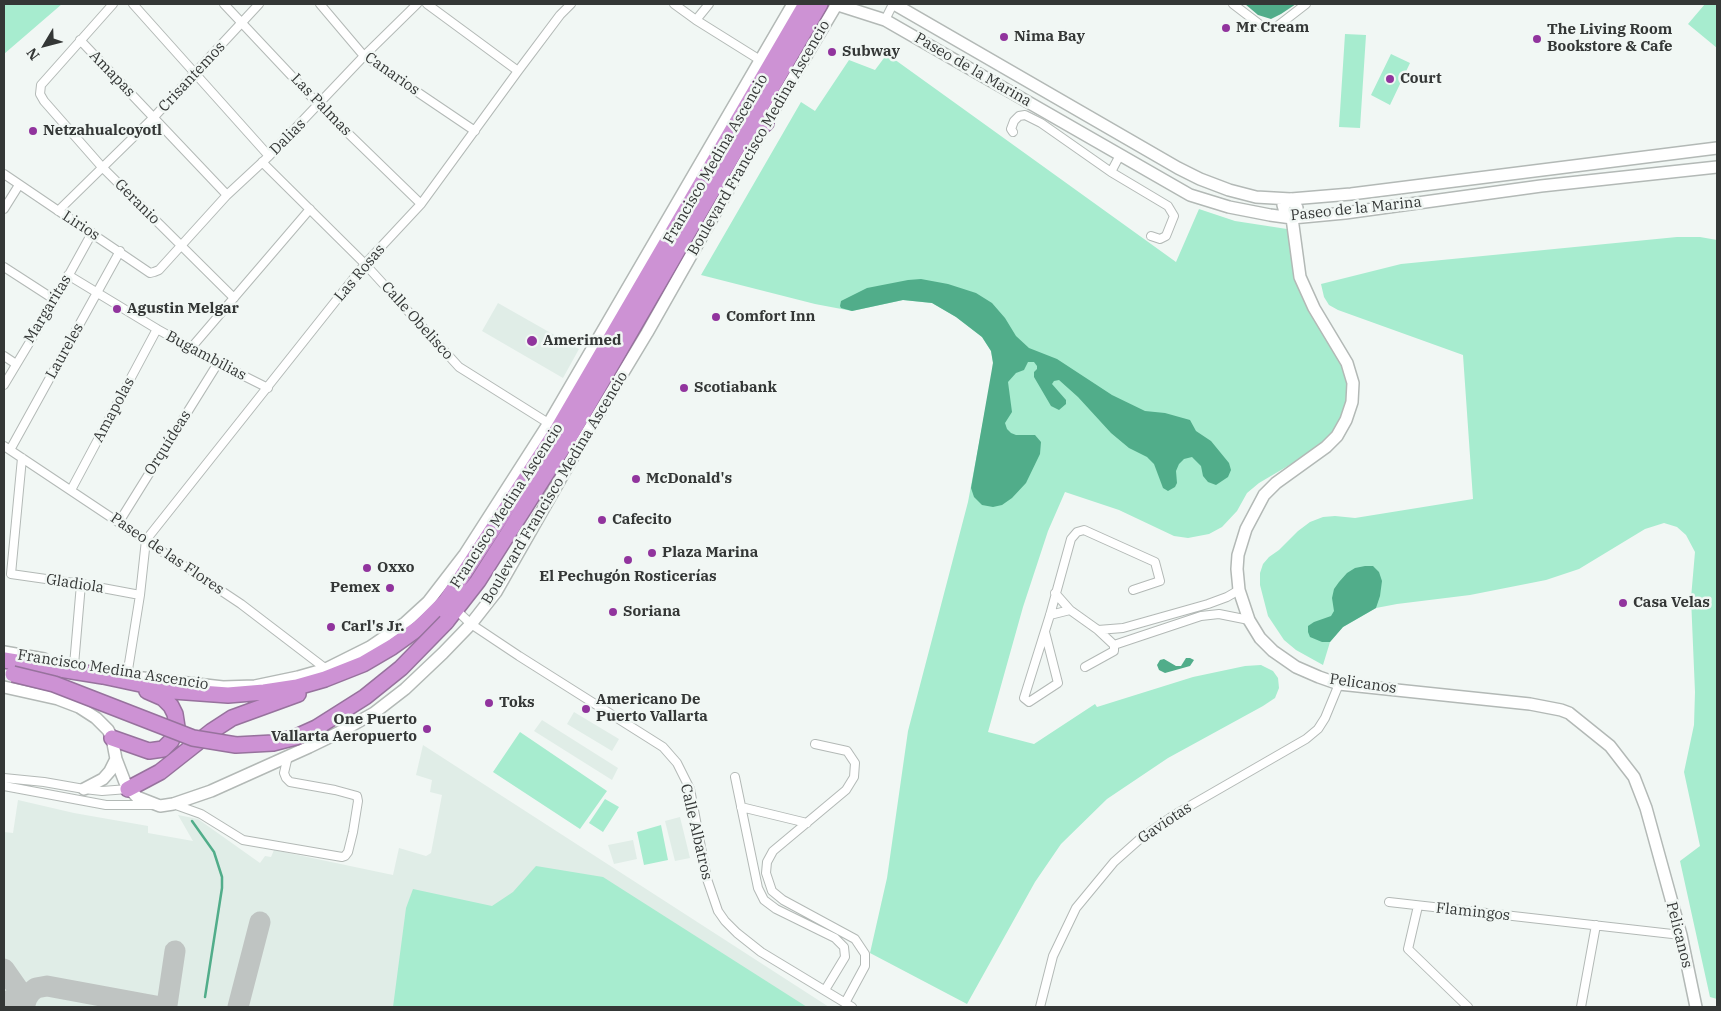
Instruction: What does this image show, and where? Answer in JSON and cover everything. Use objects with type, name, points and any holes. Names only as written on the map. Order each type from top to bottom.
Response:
[{"type":"highway","name":"Francisco Medina Ascencio","points":[[4,660],[103,676],[173,690],[228,694],[264,692],[297,687],[326,674],[363,664],[392,647],[420,627],[446,601],[478,581],[559,429],[806,4]]},
{"type":"highway","name":"Francisco Medina Ascencio","points":[[559,429],[734,152],[820,4]]},
{"type":"highway","points":[[734,152],[766,123]]},
{"type":"highway","name":"Francisco Medina Ascencio","points":[[9,673],[54,684],[193,738],[236,745],[272,742],[296,736],[316,728],[358,702],[401,668],[446,622],[446,601]]},
{"type":"highway","points":[[128,789],[160,772],[212,731],[232,718],[304,692],[326,674]]},
{"type":"highway","points":[[103,676],[163,698],[171,706],[177,727],[172,741],[157,751],[139,749],[112,738]]},
{"type":"street","points":[[80,40],[113,4]]},
{"type":"street","points":[[133,4],[269,156]]},
{"type":"street","name":"Las Palmas","points":[[224,4],[319,105],[421,204]]},
{"type":"street","name":"Crisantemos","points":[[58,211],[154,117],[259,4]]},
{"type":"street","name":"Canarios","points":[[320,4],[364,56],[475,131]]},
{"type":"street","name":"Dalias","points":[[159,270],[227,195],[269,156],[364,56],[417,4]]},
{"type":"street","points":[[427,4],[518,71]]},
{"type":"street","name":"Las Rosas","points":[[146,540],[365,264],[421,204],[560,15],[571,4]]},
{"type":"street","points":[[674,4],[760,60]]},
{"type":"street","points":[[696,20],[710,4]]},
{"type":"street","name":"Francisco Medina Ascencio","points":[[446,601],[465,554],[559,429],[760,60],[793,4]]},
{"type":"street","name":"Paseo de la Marina","points":[[836,4],[885,20],[1190,195],[1229,207],[1292,218],[1717,167]]},
{"type":"street","name":"Boulevard Francisco Medina Ascencio","points":[[160,806],[173,804],[211,791],[340,732],[374,712],[405,689],[471,624],[496,592],[836,4]]},
{"type":"street","points":[[885,20],[894,4]]},
{"type":"street","name":"Paseo de la Marina","points":[[894,4],[1178,168],[1229,190],[1256,197],[1291,199],[1351,194],[1717,148]]},
{"type":"street","points":[[1233,4],[1263,27],[1269,29],[1275,28],[1306,4]]},
{"type":"street","name":"Geranio","points":[[80,40],[42,84],[40,94],[44,101],[102,167],[234,298]]},
{"type":"street","name":"Amapas","points":[[80,40],[227,195]]},
{"type":"street","points":[[1013,132],[1011,125],[1019,116],[1025,114],[1111,172],[1168,206],[1174,216],[1166,236],[1160,239],[1151,236]]},
{"type":"street","points":[[1121,156],[1122,136]]},
{"type":"street","points":[[1111,172],[1121,156],[1138,145]]},
{"type":"street","name":"Calle Obelisco","points":[[262,162],[365,264],[460,367],[559,429]]},
{"type":"street","name":"Lirios","points":[[4,174],[150,272],[159,270]]},
{"type":"street","points":[[1495,175],[1498,192]]},
{"type":"street","points":[[4,209],[19,185]]},
{"type":"street","name":"Pelicanos","points":[[1291,199],[1283,205],[1284,212],[1292,218],[1300,277],[1311,301],[1348,362],[1353,383],[1352,402],[1346,420],[1337,436],[1326,447],[1276,483],[1264,495],[1246,529],[1238,555],[1237,569],[1239,590],[1249,620],[1260,638],[1273,651],[1296,667],[1319,678],[1339,684],[1530,704],[1561,710],[1576,718],[1610,746],[1634,777],[1646,808],[1681,935],[1696,1007]]},
{"type":"street","points":[[191,348],[310,209]]},
{"type":"street","name":"Margaritas","points":[[4,385],[55,300],[92,233]]},
{"type":"street","name":"Laureles","points":[[7,448],[120,251]]},
{"type":"street","points":[[4,267],[55,300]]},
{"type":"street","name":"Bugambilias","points":[[68,276],[157,329],[268,388]]},
{"type":"street","name":"Amapolas","points":[[71,490],[157,329]]},
{"type":"street","points":[[4,356],[16,364]]},
{"type":"street","name":"Orquídeas","points":[[119,522],[218,363]]},
{"type":"street","name":"Paseo de las Flores","points":[[7,448],[241,604],[326,674]]},
{"type":"street","name":"Gladiola","points":[[22,458],[11,574],[140,594]]},
{"type":"street","points":[[1045,632],[1058,683],[1029,702],[1024,698],[1071,539],[1077,532],[1084,530],[1155,562],[1160,581],[1133,590]]},
{"type":"street","points":[[127,676],[140,594],[146,540]]},
{"type":"street","points":[[74,665],[81,584]]},
{"type":"street","points":[[1098,630],[1123,628],[1216,601],[1239,590]]},
{"type":"street","points":[[1055,593],[1070,610],[1098,630],[1114,645],[1114,652],[1085,666]]},
{"type":"street","name":"Calle Albatros","points":[[446,601],[471,624],[663,747],[677,763],[690,789],[707,879],[718,911],[737,933],[761,952],[848,1005]]},
{"type":"street","points":[[1216,601],[1219,614]]},
{"type":"street","points":[[1050,615],[1070,610]]},
{"type":"street","points":[[1114,645],[1201,616],[1219,614],[1249,620]]},
{"type":"street","points":[[1123,628],[1125,641]]},
{"type":"street","name":"Francisco Medina Ascencio","points":[[4,652],[127,676],[223,687],[255,686],[298,677],[326,674]]},
{"type":"street","name":"Gaviotas","points":[[1040,1007],[1053,956],[1076,908],[1114,862],[1141,838],[1174,815],[1306,740],[1318,729],[1325,718],[1339,684]]},
{"type":"street","points":[[4,687],[58,698],[79,706],[102,724],[112,738],[122,779],[128,789],[137,797],[160,806]]},
{"type":"street","points":[[815,744],[847,751],[855,763],[854,776],[846,790],[773,851],[767,862],[766,873],[772,891],[783,900],[855,939],[865,954],[865,966],[848,1005]]},
{"type":"street","points":[[173,804],[201,814],[244,840],[345,856],[348,852],[354,824],[358,801],[357,796],[290,782],[284,773],[288,756]]},
{"type":"street","points":[[84,789],[103,779],[110,771],[116,759]]},
{"type":"street","points":[[735,777],[758,888],[764,900],[776,909],[835,938],[844,947],[845,957],[825,990]]},
{"type":"street","points":[[4,778],[102,791],[128,789]]},
{"type":"street","points":[[4,786],[106,805],[160,806]]},
{"type":"street","points":[[741,807],[807,823]]},
{"type":"street","points":[[755,874],[766,873]]},
{"type":"street","points":[[776,909],[783,900]]},
{"type":"street","points":[[1389,902],[1418,906]]},
{"type":"street","name":"Flamingos","points":[[1468,1007],[1408,949],[1418,906],[1681,935]]},
{"type":"street","points":[[1581,1007],[1596,926]]},
{"type":"street","points":[[840,942],[848,935]]},
{"type":"shaded area","points":[[4,4],[62,4],[4,54]]},
{"type":"shaded area","points":[[1245,4],[1296,4],[1271,19],[1258,15]]},
{"type":"shaded area","points":[[1705,4],[1717,4],[1717,48],[1688,24]]},
{"type":"shaded area","points":[[1345,34],[1366,35],[1360,128],[1339,127]]},
{"type":"shaded area","points":[[887,54],[1176,262],[1199,209],[1235,221],[1287,229],[1293,252],[1332,338],[1349,385],[1347,412],[1337,433],[1320,447],[1259,483],[1247,493],[1237,511],[1222,527],[1209,534],[1188,538],[1174,536],[1119,510],[1065,492],[1048,531],[1023,607],[988,732],[1034,744],[1095,704],[1097,707],[1193,677],[1245,666],[1261,665],[1273,671],[1278,678],[1279,688],[1275,698],[1263,706],[1168,758],[1107,799],[1061,844],[1035,882],[967,1004],[870,953],[887,878],[908,731],[968,502],[992,374],[993,362],[991,351],[982,337],[956,317],[932,303],[903,300],[852,311],[815,304],[701,275],[801,102],[815,111],[849,60],[875,70]]},
{"type":"shaded area","name":"Court","points":[[1391,54],[1410,63],[1390,105],[1371,95]]},
{"type":"shaded area","points":[[1677,237],[1700,237],[1717,240],[1717,999],[1710,997],[1680,861],[1700,846],[1684,772],[1694,725],[1695,692],[1691,598],[1695,552],[1686,535],[1677,527],[1664,523],[1645,529],[1579,569],[1546,580],[1470,595],[1376,608],[1343,627],[1330,642],[1323,665],[1296,650],[1284,640],[1268,616],[1260,585],[1260,573],[1263,564],[1310,522],[1323,517],[1355,518],[1473,499],[1463,355],[1338,310],[1329,305],[1324,297],[1321,284],[1401,264]]},
{"type":"shaded area","points":[[921,279],[948,284],[976,293],[992,303],[1005,318],[1016,336],[1029,348],[1057,359],[1112,395],[1145,411],[1165,413],[1190,420],[1196,431],[1211,441],[1229,463],[1231,470],[1228,477],[1216,485],[1208,482],[1203,476],[1201,466],[1192,457],[1184,459],[1179,464],[1176,471],[1177,483],[1175,487],[1168,491],[1163,488],[1154,464],[1147,457],[1129,448],[1111,433],[1078,397],[1059,380],[1054,381],[1052,384],[1066,400],[1066,404],[1059,410],[1051,406],[1034,377],[1037,366],[1034,362],[1028,362],[1024,370],[1016,373],[1008,382],[1012,412],[1005,423],[1007,429],[1016,435],[1035,435],[1041,442],[1040,454],[1026,483],[1012,498],[1002,505],[993,507],[982,505],[974,497],[971,488],[993,363],[991,351],[982,337],[956,317],[932,303],[903,300],[852,311],[840,306],[841,301],[867,288]]},
{"type":"shaded area","name":"Amerimed","points":[[498,303],[579,349],[563,378],[482,331]]},
{"type":"shaded area","points":[[1373,566],[1379,572],[1382,581],[1376,608],[1343,627],[1330,642],[1322,642],[1310,637],[1308,626],[1331,616],[1334,611],[1332,598],[1334,589],[1339,582],[1347,573],[1355,568]]},
{"type":"shaded area","points":[[1186,658],[1194,660],[1190,666],[1165,673],[1159,670],[1157,665],[1160,660],[1164,659],[1176,666],[1181,666]]},
{"type":"shaded area","points":[[574,712],[619,739],[612,751],[567,724]]},
{"type":"shaded area","points":[[542,720],[618,768],[612,780],[534,731]]},
{"type":"shaded area","points":[[520,732],[607,791],[580,829],[493,772]]},
{"type":"shaded area","points":[[423,745],[829,1007],[4,1007],[4,832],[13,833],[18,800],[74,813],[148,826],[148,833],[193,841],[178,815],[198,819],[260,863],[265,856],[271,857],[274,850],[393,875],[399,848],[426,856],[431,853],[442,795],[430,792],[432,780],[416,775]]},
{"type":"shaded area","points":[[605,799],[619,807],[603,832],[589,823]]},
{"type":"shaded area","points":[[680,817],[690,858],[675,861],[665,821]]},
{"type":"shaded area","points":[[661,825],[668,860],[644,865],[637,832]]},
{"type":"shaded area","points":[[633,840],[637,859],[614,864],[608,845]]},
{"type":"shaded area","points":[[536,866],[603,877],[807,1007],[393,1007],[406,908],[413,889],[492,906],[513,892]]},
{"type":"waterway","points":[[192,821],[214,852],[222,877],[222,888],[205,997]]},
{"type":"taxiway","points":[[238,1007],[260,922]]},
{"type":"taxiway","points":[[165,1007],[167,1005],[175,951]]},
{"type":"taxiway","points":[[4,969],[18,989],[24,1006]]},
{"type":"taxiway","points":[[24,1007],[31,992],[36,988],[47,986],[161,1007]]},
{"type":"taxiway","points":[[4,1001],[21,1007]]},
{"type":"place","name":"Mr Cream","points":[[1226,28]]},
{"type":"place","name":"Nima Bay","points":[[1004,37]]},
{"type":"place","name":"The Living Room Bookstore & Cafe","points":[[1537,39]]},
{"type":"place","name":"Subway","points":[[832,52]]},
{"type":"place","name":"Court","points":[[1390,79]]},
{"type":"place","name":"Netzahualcoyotl","points":[[33,131]]},
{"type":"place","name":"Agustin Melgar","points":[[117,309]]},
{"type":"place","name":"Comfort Inn","points":[[716,317]]},
{"type":"place","name":"Amerimed","points":[[532,341]]},
{"type":"place","name":"Scotiabank","points":[[684,388]]},
{"type":"place","name":"McDonald's","points":[[636,479]]},
{"type":"place","name":"Cafecito","points":[[602,520]]},
{"type":"place","name":"Plaza Marina","points":[[652,553]]},
{"type":"place","name":"El Pechugón Rosticerías","points":[[628,560]]},
{"type":"place","name":"Oxxo","points":[[367,568]]},
{"type":"place","name":"Pemex","points":[[390,588]]},
{"type":"place","name":"Casa Velas","points":[[1623,603]]},
{"type":"place","name":"Soriana","points":[[613,612]]},
{"type":"place","name":"Carl's Jr.","points":[[331,627]]},
{"type":"place","name":"Toks","points":[[489,703]]},
{"type":"place","name":"Americano De Puerto Vallarta","points":[[586,709]]},
{"type":"place","name":"One Puerto Vallarta Aeropuerto","points":[[427,729]]}]
